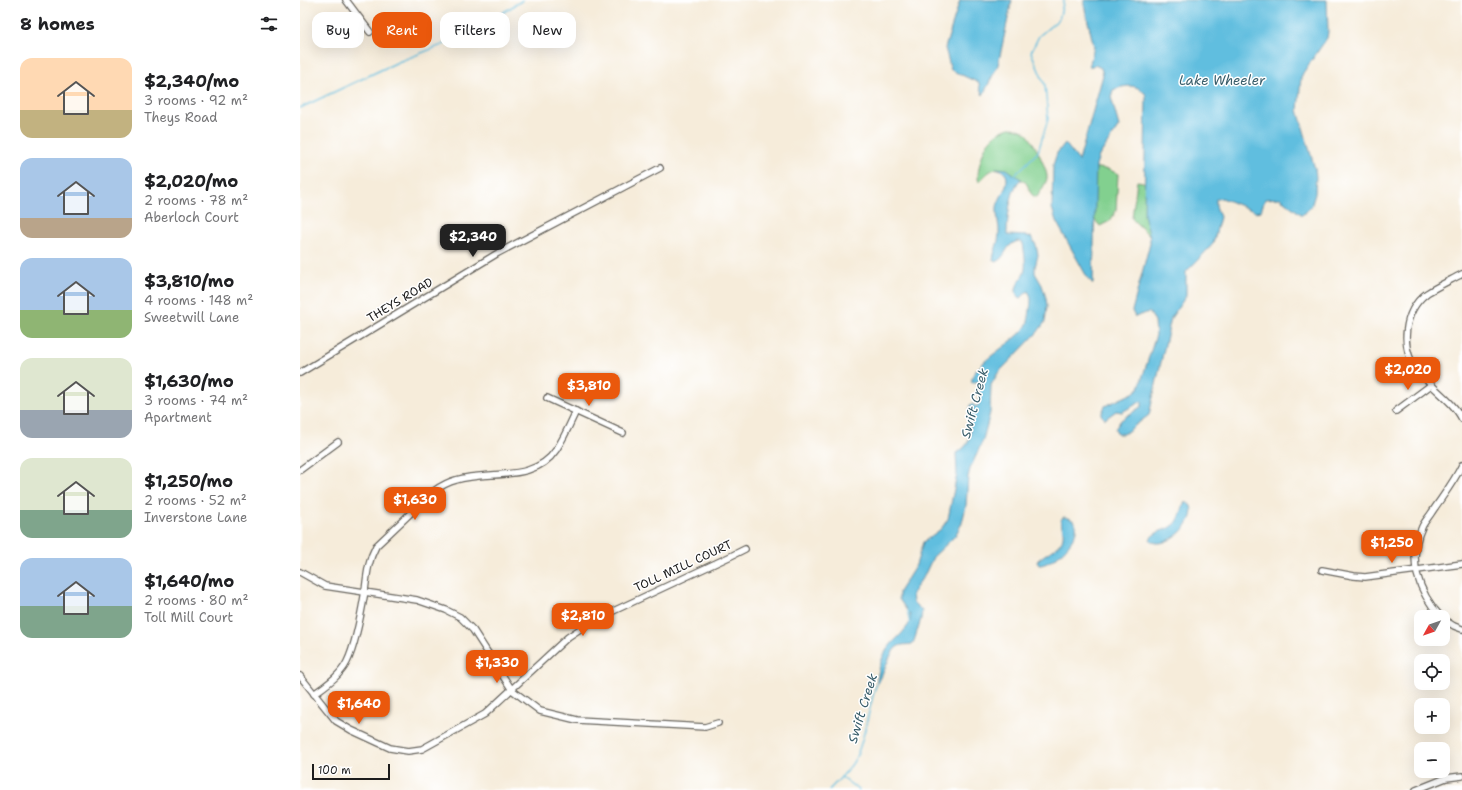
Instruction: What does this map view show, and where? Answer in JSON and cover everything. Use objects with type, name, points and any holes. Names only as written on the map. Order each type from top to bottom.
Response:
[{"type":"street","points":[[346,0],[370,32]]},
{"type":"street","name":"THEYS ROAD","points":[[300,373],[498,253],[660,168]]},
{"type":"street","points":[[1462,274],[1427,293],[1414,308],[1406,326],[1407,345],[1411,361],[1431,385],[1451,404],[1462,419]]},
{"type":"street","points":[[1396,411],[1431,385]]},
{"type":"street","points":[[547,398],[623,433]]},
{"type":"street","points":[[314,694],[338,675],[352,650],[370,557],[376,546],[434,491],[443,485],[455,480],[469,477],[532,470],[556,451],[576,412]]},
{"type":"street","points":[[300,470],[338,442]]},
{"type":"street","points":[[1434,610],[1422,591],[1415,570],[1415,546],[1422,527],[1462,465]]},
{"type":"street","name":"TOLL MILL COURT","points":[[300,676],[336,721],[351,730],[390,748],[408,751],[422,749],[485,714],[568,637],[592,621],[745,549]]},
{"type":"street","points":[[1322,570],[1365,577],[1462,564]]},
{"type":"street","points":[[300,572],[325,586],[417,600],[446,610],[460,617],[473,630],[512,690],[540,711],[577,720],[705,727],[718,724]]},
{"type":"street","points":[[1450,623],[1462,629]]},
{"type":"street","points":[[1416,790],[1446,778],[1462,776]]},
{"type":"green space","points":[[1009,128],[1018,129],[1026,133],[1039,154],[1047,174],[1047,180],[1037,197],[1032,195],[1024,181],[1005,170],[992,170],[979,182],[979,167],[988,143],[996,134]]},
{"type":"green space","points":[[1092,167],[1110,170],[1118,174],[1116,211],[1110,221],[1100,226],[1089,214]]},
{"type":"green space","points":[[1137,181],[1143,182],[1159,191],[1151,238],[1132,218]]},
{"type":"water","points":[[960,0],[1012,0],[998,65],[983,95],[980,90],[979,83],[951,70],[945,48]]},
{"type":"water","name":"Lake Wheeler","points":[[1084,0],[1327,0],[1327,38],[1303,73],[1301,78],[1298,110],[1315,169],[1315,194],[1311,207],[1302,215],[1280,198],[1265,199],[1261,211],[1256,212],[1222,198],[1216,199],[1216,206],[1220,217],[1213,244],[1186,272],[1186,296],[1171,318],[1149,415],[1124,434],[1118,434],[1115,429],[1121,420],[1142,406],[1142,401],[1122,412],[1116,411],[1105,419],[1101,415],[1105,406],[1133,393],[1139,388],[1156,335],[1155,321],[1149,312],[1135,317],[1132,311],[1150,243],[1150,237],[1144,215],[1146,95],[1139,88],[1126,86],[1113,90],[1111,97],[1119,126],[1099,156],[1096,165],[1093,284],[1087,277],[1056,221],[1052,208],[1053,165],[1057,153],[1065,143],[1079,161],[1103,75],[1101,68],[1095,65],[1089,67],[1094,47]]},
{"type":"water","points":[[996,168],[1007,169],[1022,180],[1020,180],[1011,198],[1008,214],[1007,235],[1031,237],[1036,245],[1038,255],[1035,273],[1042,285],[1046,298],[1047,306],[1045,322],[1037,333],[998,373],[991,385],[990,413],[983,440],[970,469],[966,506],[962,523],[955,536],[933,557],[926,572],[912,594],[913,602],[922,611],[914,641],[912,644],[900,645],[894,650],[876,686],[880,666],[885,652],[910,622],[910,615],[899,599],[899,592],[916,565],[923,542],[941,529],[948,519],[957,474],[956,453],[963,448],[969,437],[970,405],[972,404],[976,407],[979,404],[980,383],[978,381],[972,383],[973,376],[984,362],[1019,335],[1027,324],[1031,297],[1028,291],[1021,298],[1018,297],[1016,293],[1016,287],[1025,270],[1023,243],[1018,241],[1013,243],[1010,245],[1002,258],[995,262],[993,260],[999,235],[997,207],[1007,180],[1003,171]]},
{"type":"water","points":[[1185,502],[1190,504],[1192,512],[1190,520],[1185,528],[1178,535],[1162,543],[1155,543],[1150,539],[1158,532],[1171,527],[1176,523],[1180,517]]},
{"type":"water","points":[[1064,517],[1073,521],[1076,527],[1075,535],[1063,552],[1054,559],[1039,565],[1037,562],[1038,560],[1055,548],[1062,540],[1063,529],[1060,520]]},
{"type":"waterway","points":[[300,108],[398,62],[447,43],[475,30],[523,0]]},
{"type":"waterway","name":"Swift Creek","points":[[1014,176],[1038,152],[1048,119],[1045,85],[1031,52],[1039,36],[1059,19],[1064,0]]},
{"type":"waterway","name":"Swift Creek","points":[[907,609],[910,625]]},
{"type":"waterway","name":"Swift Creek","points":[[829,790],[848,770],[856,757],[863,739],[871,701],[877,683]]},
{"type":"waterway","points":[[841,777],[859,790]]}]
